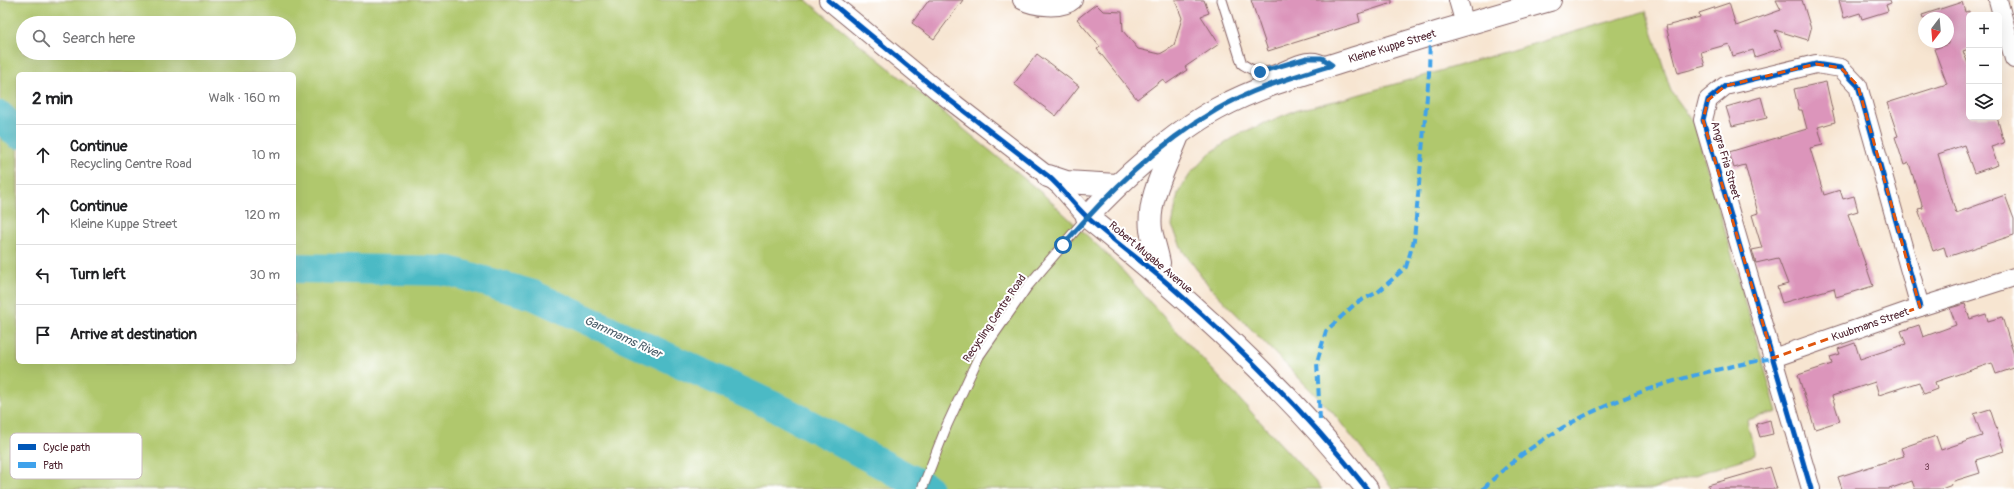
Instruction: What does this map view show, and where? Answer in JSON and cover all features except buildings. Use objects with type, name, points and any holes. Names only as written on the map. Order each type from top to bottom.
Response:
[{"type":"street","name":"Robert Mugabe Avenue","points":[[828,0],[938,91],[1159,263],[1230,327],[1339,439],[1381,489]]},
{"type":"street","points":[[1022,0],[1042,7],[1069,4],[1073,0]]},
{"type":"street","points":[[1458,0],[1465,24]]},
{"type":"street","name":"Kleine Kuppe Street","points":[[1092,211],[1117,185],[1179,135],[1216,110],[1244,96],[1291,78],[1332,65],[1465,24],[1550,0]]},
{"type":"street","points":[[1998,0],[2014,59]]},
{"type":"street","name":"Angra Fria Street","points":[[1811,489],[1703,120],[1708,100],[1725,86],[1816,64],[1841,68],[1858,86],[1920,306]]},
{"type":"street","points":[[1159,263],[1151,228],[1153,205],[1159,181],[1179,135]]},
{"type":"street","points":[[1054,181],[1117,185]]},
{"type":"street","name":"Robert Mugabe Avenue","points":[[1092,211],[1236,346],[1298,408],[1367,489]]},
{"type":"street","name":"Kuubmans Street","points":[[1773,358],[1920,306],[2014,277]]},
{"type":"lane","points":[[1222,0],[1242,64],[1252,70],[1260,72],[1307,58],[1322,58],[1332,65]]},
{"type":"lane","name":"Recycling Centre Road","points":[[922,489],[947,425],[979,356],[1027,287],[1092,211]]},
{"type":"highlighted area","points":[[1816,64],[1841,68],[1858,86],[1920,307],[1773,358],[1703,120],[1708,100],[1725,86]]},
{"type":"green space","points":[[0,0],[806,0],[1043,194],[1116,263],[1322,489],[0,489]]},
{"type":"green space","points":[[1646,11],[1671,91],[1694,123],[1777,412],[1747,420],[1755,455],[1653,489],[1393,489],[1333,413],[1209,286],[1183,251],[1172,226],[1178,193],[1191,173],[1209,154],[1239,134],[1294,111],[1347,98]]},
{"type":"waterway","name":"Gammams River","points":[[0,116],[16,132]]},
{"type":"waterway","name":"Gammams River","points":[[296,268],[449,271],[533,295],[784,411],[928,489]]},
{"type":"marked path","points":[[1320,420],[1317,362],[1326,331],[1356,303],[1378,292],[1406,267],[1414,240],[1429,74],[1430,34]]},
{"type":"marked path","points":[[1483,489],[1514,461],[1546,438],[1581,418],[1617,401],[1655,387],[1693,376],[1773,358]]},
{"type":"cycle path","points":[[828,0],[938,91],[1048,176],[1087,217],[1165,281],[1202,314],[1252,361],[1300,411],[1367,489]]},
{"type":"cycle path","points":[[1811,489],[1703,120],[1708,100],[1725,86],[1816,64],[1841,68],[1858,86],[1920,307]]},
{"type":"route","points":[[1063,245],[1117,185],[1179,135],[1216,110],[1244,96],[1291,78],[1332,65],[1322,58],[1307,58],[1260,72]]}]
